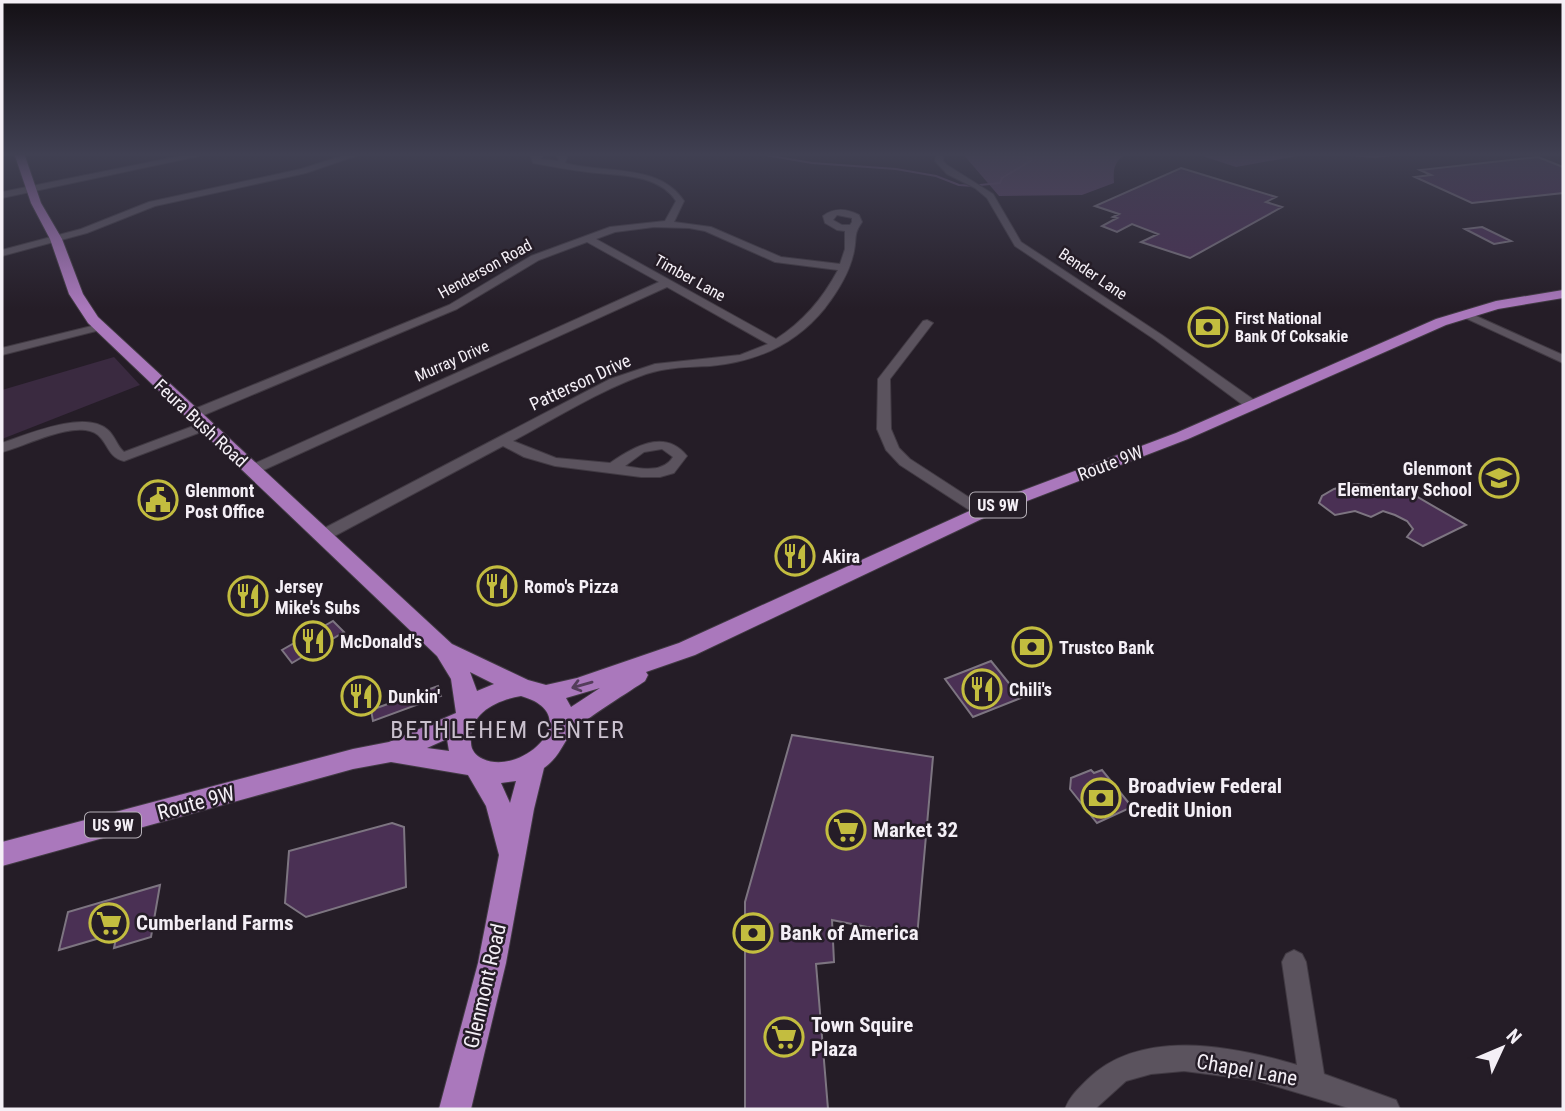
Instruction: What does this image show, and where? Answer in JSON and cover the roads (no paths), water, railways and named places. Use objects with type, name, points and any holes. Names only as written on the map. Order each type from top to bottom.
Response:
[{"type":"main road","name":"Feura Bush Road","points":[[37,205],[56,239],[76,294],[100,327],[445,650],[463,675],[468,697],[464,718]]},
{"type":"main road","name":"Route 9W","points":[[548,694],[664,658],[982,512],[1182,436],[1465,314],[1563,294]]},
{"type":"main road","name":"Feura Bush Road","points":[[445,650],[472,660],[500,679],[520,687]]},
{"type":"main road","name":"Route 9W","points":[[563,726],[664,658]]},
{"type":"main road","points":[[520,687],[548,694],[557,702],[562,713],[563,726],[558,740],[547,754],[533,765],[504,774],[473,767],[462,756],[458,746],[464,718],[491,694],[520,687]]},
{"type":"main road","name":"Route 9W","points":[[2,854],[353,759],[391,752],[464,718]]},
{"type":"main road","name":"Route 9W","points":[[391,752],[473,767]]},
{"type":"main road","name":"Glenmont Road","points":[[455,1109],[492,963],[521,809],[533,765]]},
{"type":"main road","name":"Glenmont Road","points":[[473,767],[495,792],[505,822],[512,862]]},
{"type":"street","points":[[2,253],[95,228],[150,205]]},
{"type":"street","points":[[669,223],[678,205]]},
{"type":"street","name":"Bender Lane","points":[[995,205],[1007,231],[1018,244],[1158,337],[1252,405]]},
{"type":"street","name":"Henderson Road","points":[[192,415],[453,307],[535,258],[587,238],[635,225],[669,223],[708,229],[779,260],[844,268]]},
{"type":"street","name":"Patterson Drive","points":[[322,536],[501,440],[635,373],[670,365],[750,356],[777,344],[834,292],[844,268],[851,240],[850,230]]},
{"type":"street","name":"Timber Lane","points":[[587,238],[777,344]]},
{"type":"street","name":"Murray Drive","points":[[252,470],[666,283]]},
{"type":"street","points":[[1465,314],[1563,359]]},
{"type":"street","points":[[927,323],[884,379],[884,429],[893,450],[905,462],[922,476],[982,512]]},
{"type":"street","points":[[2,352],[100,327]]},
{"type":"street","points":[[2,448],[52,431],[89,427],[104,434],[116,453],[124,457],[204,426]]},
{"type":"street","points":[[501,440],[523,453],[555,464],[613,468]]},
{"type":"street","points":[[1294,962],[1312,1082]]},
{"type":"street","name":"Chapel Lane","points":[[1078,1109],[1093,1091],[1120,1070],[1166,1059],[1231,1064],[1312,1082],[1387,1109]]},
{"type":"street","points":[[443,1109],[455,1109]]},
{"type":"place","name":"First National Bank Of Coksakie","points":[[1208,327]]},
{"type":"place","name":"Glenmont Elementary School","points":[[1499,478]]},
{"type":"place","name":"Glenmont Post Office","points":[[158,500]]},
{"type":"place","name":"Akira","points":[[795,556]]},
{"type":"place","name":"Romo's Pizza","points":[[497,586]]},
{"type":"place","name":"Jersey Mike's Subs","points":[[248,596]]},
{"type":"place","name":"McDonald's","points":[[313,641]]},
{"type":"place","name":"Trustco Bank","points":[[1032,647]]},
{"type":"place","name":"Chili's","points":[[982,689]]},
{"type":"place","name":"Dunkin'","points":[[361,696]]},
{"type":"place","name":"Broadview Federal Credit Union","points":[[1101,798]]},
{"type":"place","name":"Market 32","points":[[846,830]]},
{"type":"place","name":"Cumberland Farms","points":[[109,923]]},
{"type":"place","name":"Bank of America","points":[[753,933]]},
{"type":"place","name":"Town Squire Plaza","points":[[784,1037]]},
{"type":"district","name":"BETHLEHEM CENTER","points":[[508,730]]}]
